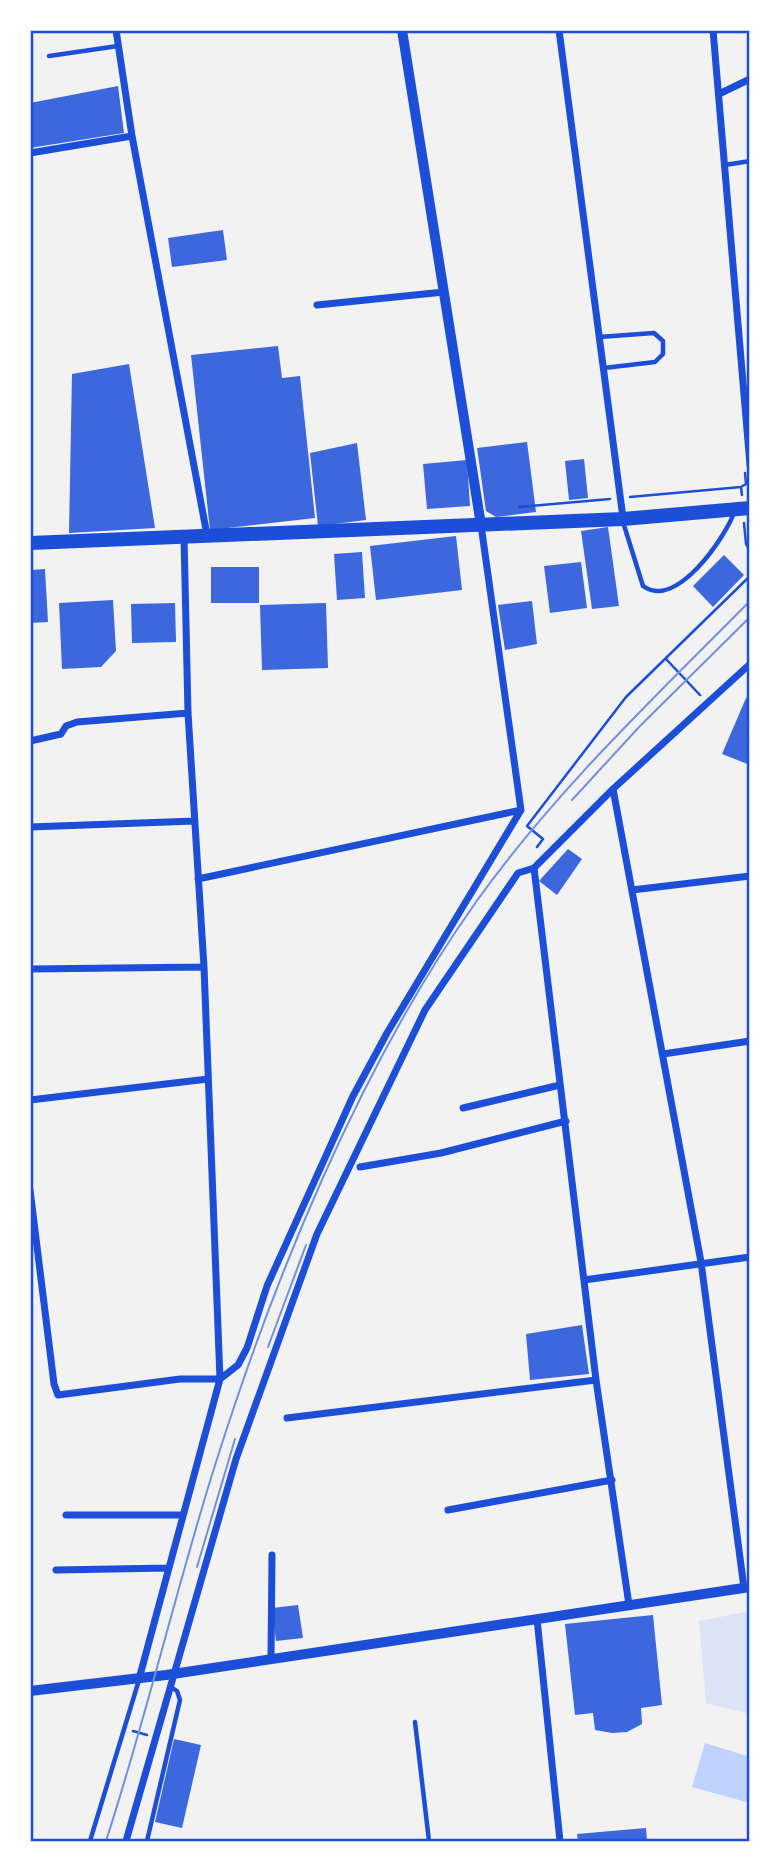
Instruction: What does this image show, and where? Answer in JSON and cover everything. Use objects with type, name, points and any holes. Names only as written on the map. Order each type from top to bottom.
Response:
[{"type":"main road","points":[[30,543],[623,519],[743,508]]},
{"type":"street","points":[[116,30],[132,136],[207,537]]},
{"type":"street","points":[[30,1191],[54,1384],[58,1395],[180,1379],[220,1379],[238,1365],[247,1348],[267,1286],[328,1147],[364,1075],[521,810],[481,525],[402,30]]},
{"type":"street","points":[[559,30],[623,519]]},
{"type":"street","points":[[713,30],[750,465]]},
{"type":"street","points":[[719,94],[750,79]]},
{"type":"street","points":[[30,153],[132,136]]},
{"type":"street","points":[[317,305],[444,292]]},
{"type":"street","points":[[139,1679],[220,1379],[204,967],[188,713],[184,537]]},
{"type":"street","points":[[126,1841],[240,1446],[317,1234],[403,1049],[425,1010],[518,873],[534,868],[613,789],[750,664]]},
{"type":"street","points":[[30,741],[61,734],[65,726],[77,722],[188,713]]},
{"type":"street","points":[[30,1691],[176,1674],[747,1588],[701,1262],[613,789]]},
{"type":"street","points":[[198,879],[521,810]]},
{"type":"street","points":[[30,827],[195,821]]},
{"type":"street","points":[[534,868],[596,1380],[629,1605]]},
{"type":"street","points":[[632,890],[750,876]]},
{"type":"street","points":[[30,969],[204,967]]},
{"type":"street","points":[[663,1054],[750,1041]]},
{"type":"street","points":[[30,1100],[208,1079]]},
{"type":"street","points":[[463,1108],[560,1085]]},
{"type":"street","points":[[360,1167],[441,1153],[566,1121]]},
{"type":"street","points":[[584,1280],[750,1257]]},
{"type":"street","points":[[287,1418],[596,1380]]},
{"type":"street","points":[[448,1510],[612,1480]]},
{"type":"street","points":[[66,1516],[183,1515]]},
{"type":"street","points":[[271,1658],[272,1555]]},
{"type":"street","points":[[56,1570],[169,1569]]},
{"type":"street","points":[[537,1619],[560,1841]]},
{"type":"lane","points":[[49,56],[119,46]]},
{"type":"lane","points":[[725,164],[750,161]]},
{"type":"lane","points":[[599,337],[654,333],[663,341],[663,354],[655,362],[603,368]]},
{"type":"lane","points":[[623,519],[643,586],[651,592],[664,592],[712,552],[743,508]]},
{"type":"lane","points":[[90,1841],[139,1679]]},
{"type":"lane","points":[[147,1841],[180,1700],[177,1690],[172,1687]]},
{"type":"lane","points":[[415,1722],[429,1841]]},
{"type":"path","points":[[542,859],[534,851],[543,839],[527,827],[626,697],[750,576]]},
{"type":"path","points":[[666,659],[709,703]]},
{"type":"path","points":[[124,1728],[157,1737]]},
{"type":"shaded area","points":[[750,1611],[750,1714],[706,1703],[699,1621]]},
{"type":"water","points":[[705,1743],[750,1757],[750,1803],[692,1787]]},
{"type":"building","points":[[118,86],[124,133],[30,148],[30,103]]},
{"type":"building","points":[[223,230],[227,260],[172,267],[168,238]]},
{"type":"building","points":[[278,346],[282,378],[300,376],[315,518],[210,530],[191,355]]},
{"type":"building","points":[[129,364],[155,528],[69,533],[72,374]]},
{"type":"building","points":[[527,442],[536,512],[496,517],[486,511],[477,448]]},
{"type":"building","points":[[357,443],[366,520],[318,526],[310,453]]},
{"type":"building","points":[[584,459],[588,498],[569,500],[565,461]]},
{"type":"building","points":[[467,460],[470,506],[427,509],[423,464]]},
{"type":"building","points":[[608,527],[619,606],[592,609],[581,531]]},
{"type":"building","points":[[456,536],[462,590],[376,600],[370,546]]},
{"type":"building","points":[[362,552],[365,598],[337,600],[334,554]]},
{"type":"building","points":[[724,555],[744,575],[713,607],[693,586]]},
{"type":"building","points":[[581,562],[587,608],[550,613],[544,566]]},
{"type":"building","points":[[211,567],[259,567],[259,603],[211,603]]},
{"type":"building","points":[[45,569],[48,622],[30,623],[30,570]]},
{"type":"building","points":[[113,600],[116,651],[101,667],[62,669],[59,603]]},
{"type":"building","points":[[532,601],[537,644],[505,650],[498,605]]},
{"type":"building","points":[[175,603],[176,642],[132,643],[131,604]]},
{"type":"building","points":[[326,603],[328,668],[262,670],[260,605]]},
{"type":"building","points":[[746,698],[750,700],[750,765],[722,754]]},
{"type":"building","points":[[568,849],[582,859],[557,895],[539,881]]},
{"type":"building","points":[[582,1325],[589,1374],[530,1380],[526,1334]]},
{"type":"building","points":[[298,1605],[303,1638],[276,1641],[272,1608]]},
{"type":"building","points":[[653,1615],[662,1705],[641,1708],[642,1724],[627,1732],[595,1730],[593,1713],[575,1715],[565,1624]]},
{"type":"building","points":[[174,1739],[201,1745],[182,1828],[155,1822]]},
{"type":"building","points":[[646,1828],[647,1841],[578,1841],[577,1834]]},
{"type":"tram line","points":[[106,1841],[134,1751],[197,1523],[261,1330],[322,1180],[394,1034],[433,966],[476,902],[539,822],[642,709],[750,601]]},
{"type":"tram line","points":[[572,800],[640,726],[750,617]]},
{"type":"tram line","points":[[268,1347],[306,1245]]},
{"type":"tram line","points":[[197,1567],[235,1439]]}]
